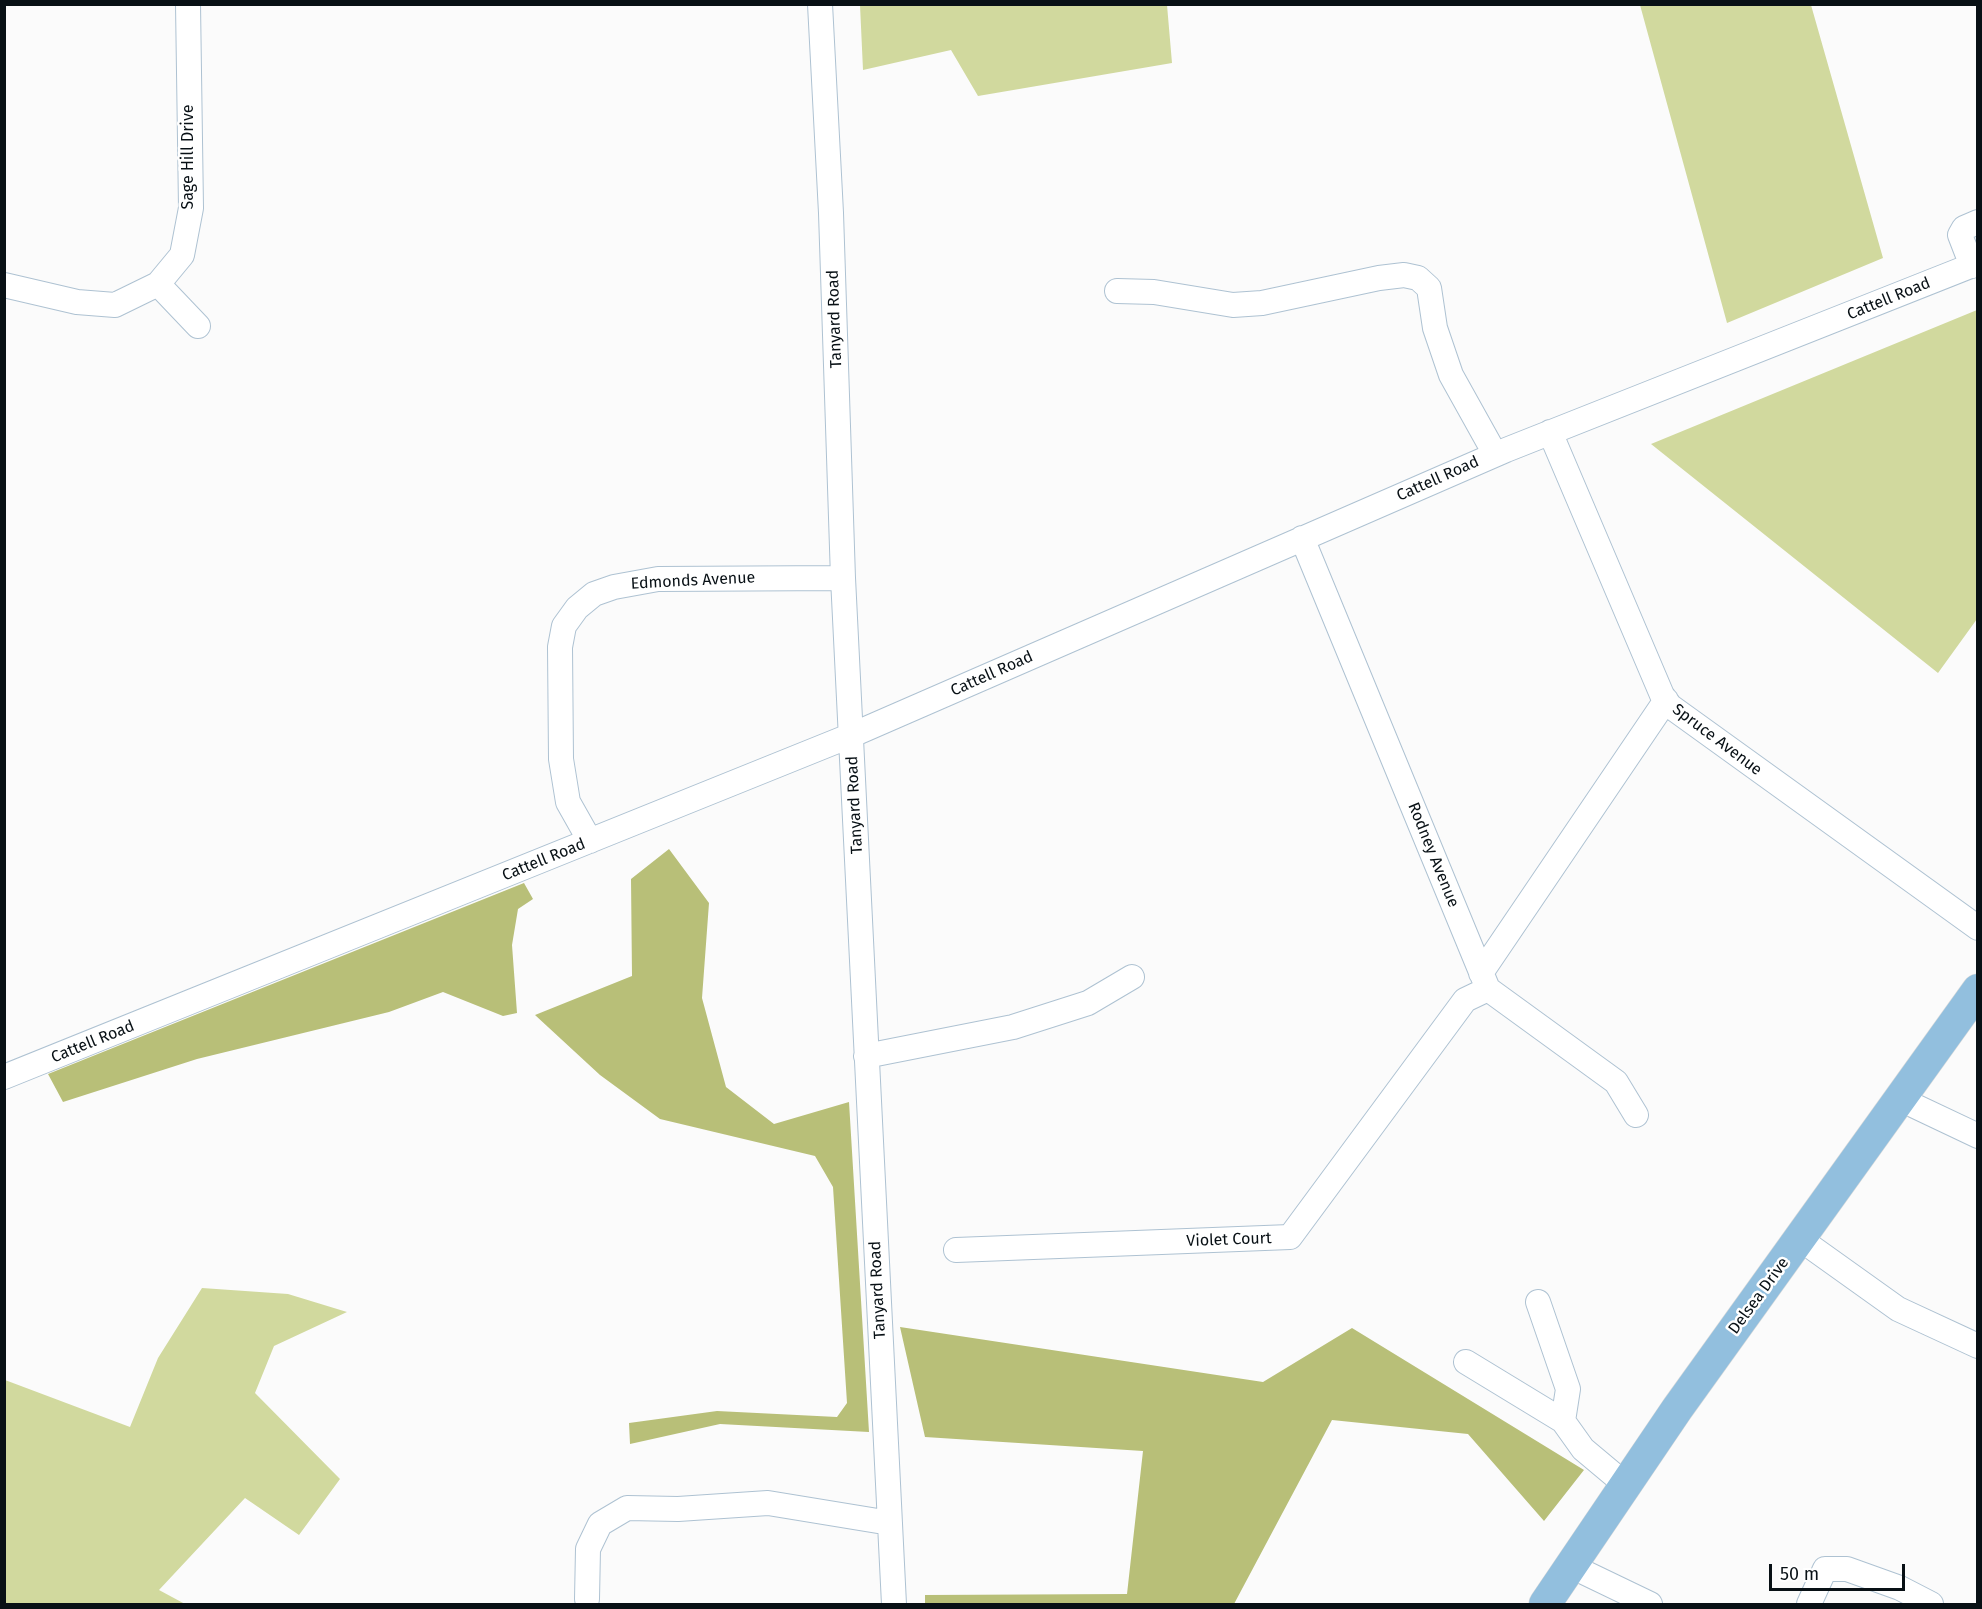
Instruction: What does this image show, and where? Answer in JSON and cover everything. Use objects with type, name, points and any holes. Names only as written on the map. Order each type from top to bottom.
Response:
[{"type":"main road","name":"Delsea Drive","points":[[1545,1605],[1626,1485],[1977,990]]},
{"type":"street","name":"Sage Hill Drive","points":[[4,285],[77,303],[115,305],[158,284],[182,255],[191,208],[188,4]]},
{"type":"street","name":"Tanyard Road","points":[[820,4],[831,213],[843,578],[894,1605]]},
{"type":"street","points":[[1975,265],[1960,235],[1964,228],[1977,222]]},
{"type":"street","name":"Cattell Road","points":[[4,1077],[852,735],[1495,454],[1975,265]]},
{"type":"street","points":[[1118,291],[1154,291],[1233,305],[1262,303],[1379,278],[1404,275],[1418,278],[1429,288],[1435,328],[1451,375],[1495,454]]},
{"type":"street","points":[[158,284],[198,326]]},
{"type":"street","name":"Spruce Avenue","points":[[1550,432],[1666,700],[1683,717],[1977,928]]},
{"type":"street","name":"Rodney Avenue","points":[[1302,538],[1484,981]]},
{"type":"street","name":"Edmonds Avenue","points":[[590,841],[568,802],[561,759],[560,647],[564,626],[577,608],[594,594],[614,587],[658,579],[843,578]]},
{"type":"street","points":[[1636,1115],[1616,1082],[1484,981],[1666,700]]},
{"type":"street","points":[[866,1056],[1013,1027],[1088,1003],[1132,977]]},
{"type":"street","name":"Violet Court","points":[[956,1250],[1290,1237],[1465,1000],[1484,981]]},
{"type":"street","points":[[1900,1099],[1977,1136]]},
{"type":"street","points":[[1800,1239],[1898,1309],[1977,1346]]},
{"type":"street","points":[[1538,1302],[1568,1389],[1563,1421]]},
{"type":"street","points":[[1466,1362],[1563,1421],[1583,1449],[1626,1485]]},
{"type":"street","points":[[586,1599],[588,1549],[600,1524],[627,1508],[678,1509],[768,1503],[890,1523]]},
{"type":"street","points":[[1571,1566],[1650,1605]]},
{"type":"street","points":[[1809,1605],[1825,1569],[1847,1569],[1900,1588],[1931,1605]]},
{"type":"green space","points":[[860,5],[1167,5],[1172,63],[978,96],[951,50],[863,70]]},
{"type":"green space","points":[[1640,5],[1811,5],[1883,258],[1727,323]]},
{"type":"green space","points":[[1977,310],[1977,619],[1938,673],[1651,444]]},
{"type":"green space","points":[[669,849],[709,903],[702,998],[726,1087],[774,1124],[849,1102],[869,1432],[720,1424],[630,1444],[629,1423],[717,1411],[837,1417],[847,1403],[833,1187],[815,1156],[660,1119],[600,1075],[535,1015],[632,976],[631,879]]},
{"type":"green space","points":[[524,883],[533,899],[518,909],[512,945],[517,1013],[503,1016],[443,992],[389,1012],[197,1059],[63,1102],[48,1074]]},
{"type":"green space","points":[[202,1288],[288,1294],[347,1312],[274,1346],[255,1393],[340,1479],[299,1535],[245,1498],[159,1590],[185,1604],[5,1604],[5,1380],[130,1427],[158,1358]]},
{"type":"green space","points":[[900,1327],[1263,1382],[1352,1328],[1584,1470],[1544,1521],[1468,1434],[1332,1420],[1234,1604],[925,1604],[925,1595],[1127,1594],[1143,1451],[925,1437]]}]
